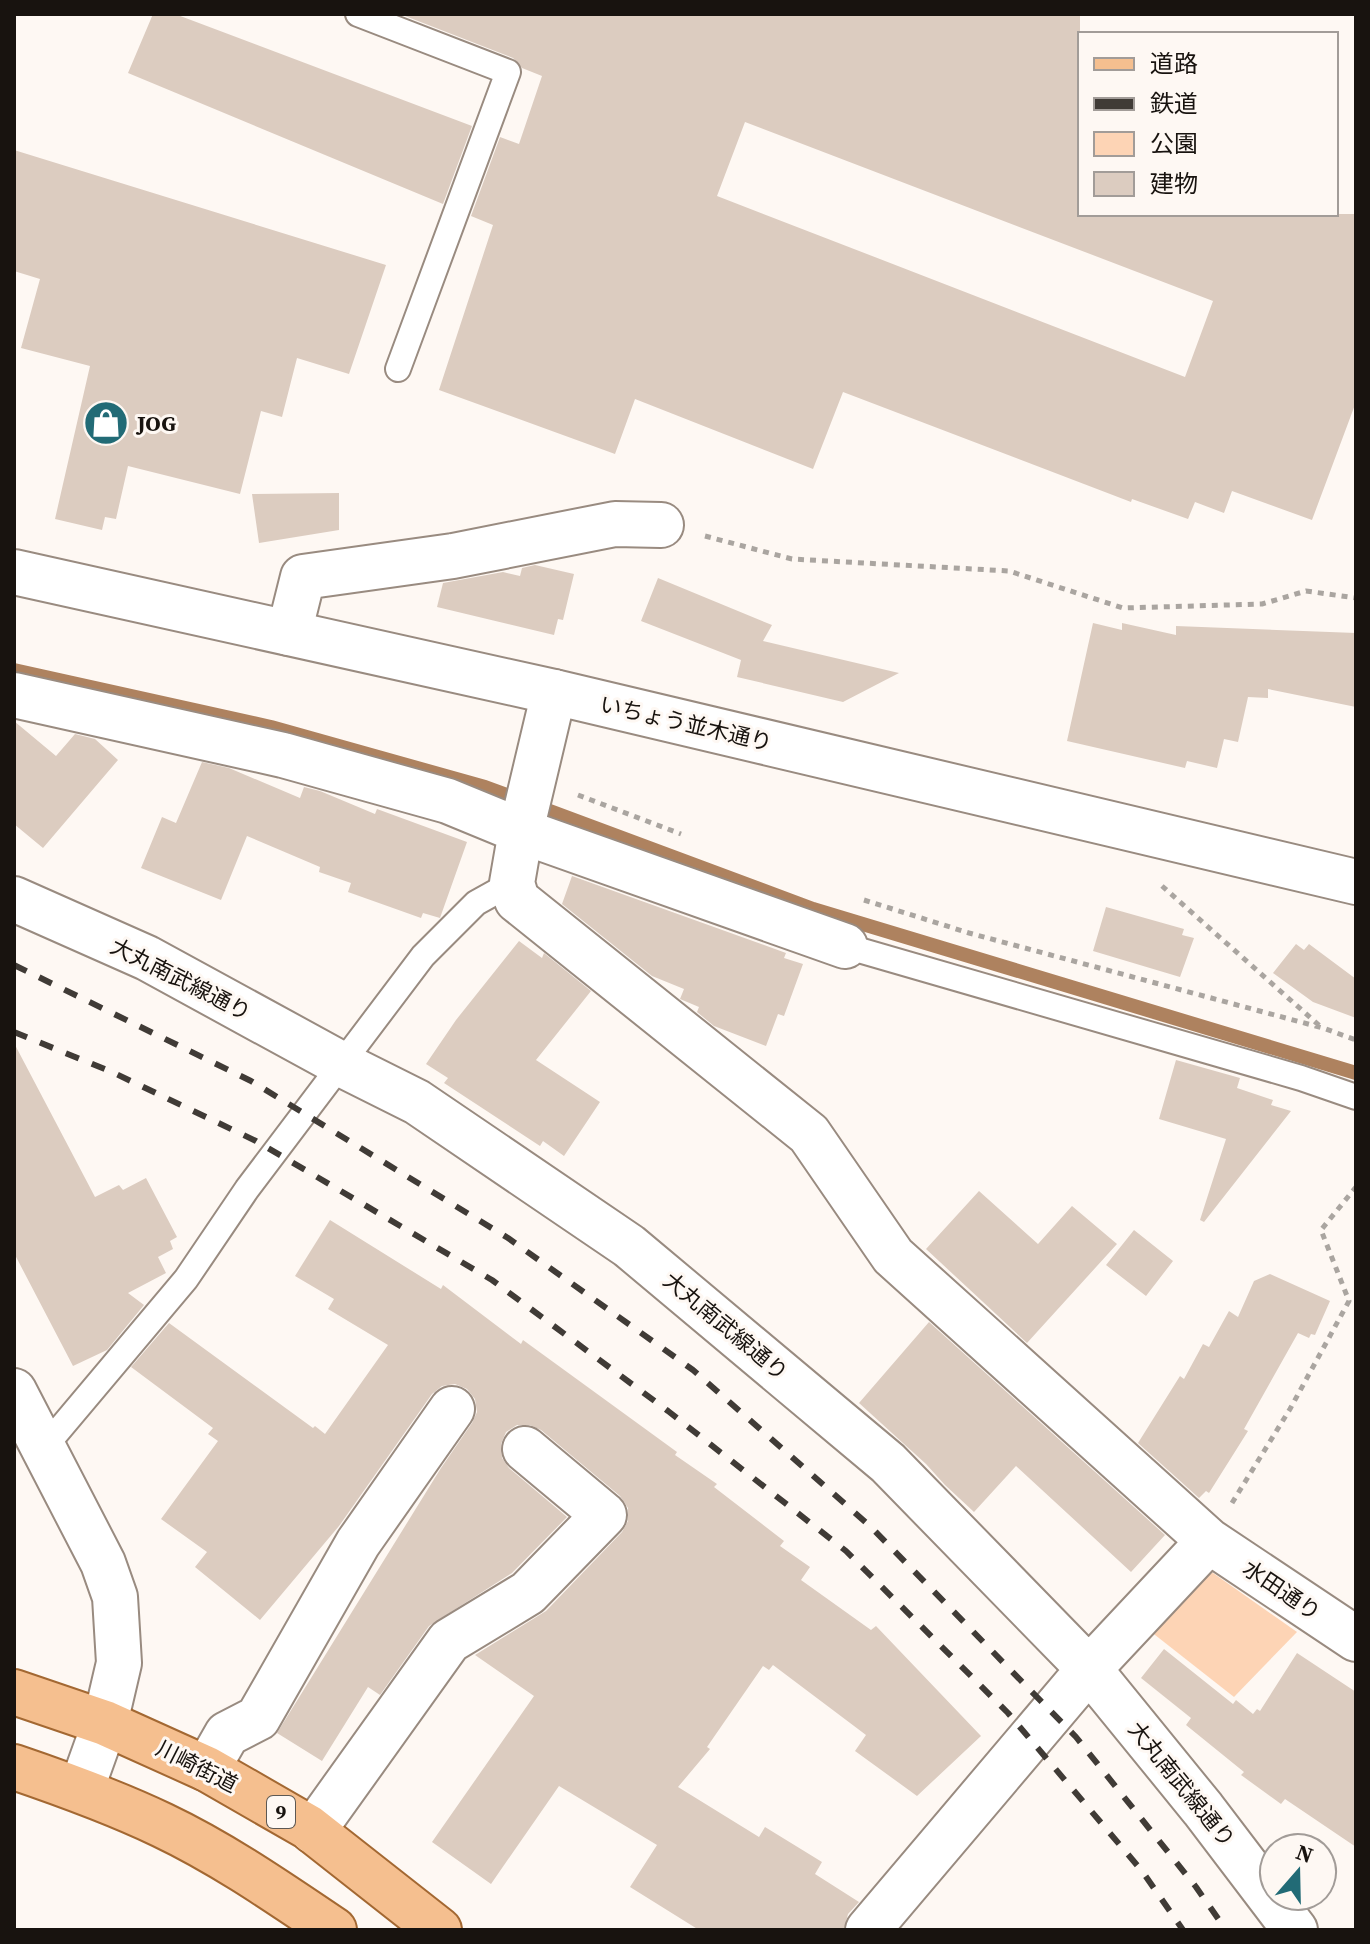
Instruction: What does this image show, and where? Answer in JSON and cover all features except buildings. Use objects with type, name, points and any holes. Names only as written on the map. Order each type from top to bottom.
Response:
[{"type":"main road","name":"川崎街道","points":[[14,1692],[105,1723],[207,1769],[313,1831],[439,1930]]},
{"type":"main road","points":[[14,1767],[81,1790],[164,1826],[259,1879],[334,1930]]},
{"type":"street","points":[[289,633],[303,577],[453,556],[615,524],[661,525]]},
{"type":"street","name":"いちょう並木通り","points":[[14,572],[554,692],[1356,882]]},
{"type":"street","points":[[512,883],[522,826],[554,692]]},
{"type":"street","points":[[14,695],[283,755],[448,801],[522,826],[776,924],[845,946]]},
{"type":"street","name":"水田通り","points":[[512,883],[517,900],[809,1134],[893,1256],[1209,1541],[1356,1639]]},
{"type":"street","name":"大丸南武線通り","points":[[14,899],[147,958],[417,1102],[629,1246],[888,1463],[1089,1669],[1203,1809],[1295,1930]]},
{"type":"street","points":[[14,1391],[103,1563],[115,1597],[119,1663],[105,1723],[81,1790]]},
{"type":"street","points":[[207,1769],[227,1734],[258,1718],[358,1543],[452,1409]]},
{"type":"street","points":[[313,1831],[449,1641],[528,1593],[604,1515],[525,1449]]},
{"type":"street","points":[[868,1930],[1089,1669],[1209,1541]]},
{"type":"lane","points":[[358,14],[508,72],[398,369]]},
{"type":"lane","points":[[43,1449],[186,1279],[247,1189],[423,956],[476,903],[512,883]]},
{"type":"lane","points":[[845,946],[1301,1078],[1356,1097]]},
{"type":"path","points":[[661,525],[792,559],[1009,571],[1123,608],[1262,604],[1306,591],[1356,598]]},
{"type":"path","points":[[573,793],[689,837]]},
{"type":"path","points":[[1157,882],[1323,1028]]},
{"type":"path","points":[[863,900],[969,933],[1323,1028],[1356,1040]]},
{"type":"path","points":[[1209,1541],[1290,1409],[1349,1301],[1321,1230],[1356,1187]]},
{"type":"green space","points":[[1213,1573],[1297,1632],[1234,1697],[1150,1631],[1200,1575]]},
{"type":"waterway","points":[[14,670],[271,727],[485,787],[813,909],[1356,1073]]},
{"type":"railway","points":[[14,965],[251,1081],[508,1238],[693,1370],[870,1526],[1076,1737],[1196,1887],[1226,1930]]},
{"type":"railway","points":[[14,1032],[112,1072],[256,1141],[492,1280],[668,1411],[846,1551],[1008,1713],[1142,1871],[1183,1930]]},
{"type":"place","name":"JOG","points":[[106,423]]}]
